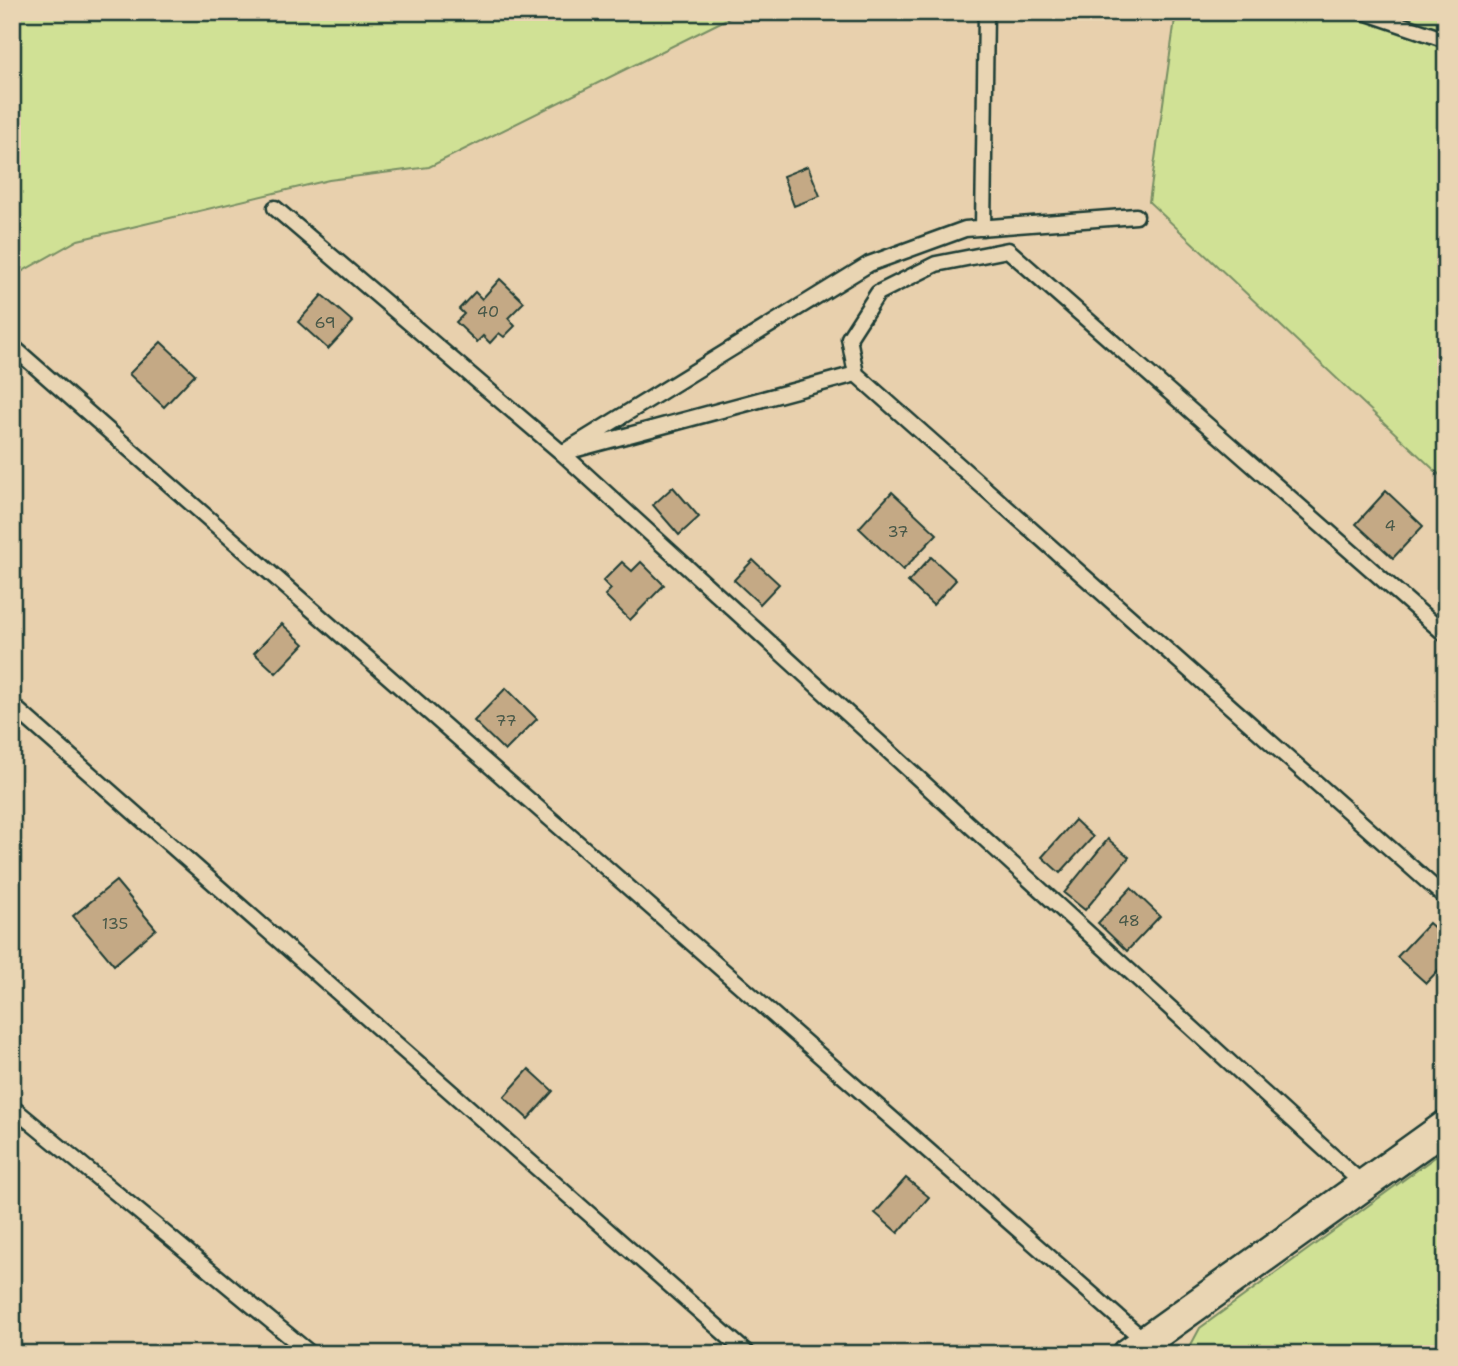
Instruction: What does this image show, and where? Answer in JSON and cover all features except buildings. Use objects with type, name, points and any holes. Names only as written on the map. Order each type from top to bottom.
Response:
[{"type":"street","points":[[1137,1348],[1446,1126]]},
{"type":"lane","points":[[983,228],[986,12]]},
{"type":"lane","points":[[1364,12],[1446,40]]},
{"type":"lane","points":[[275,208],[562,453],[1363,1184]]},
{"type":"lane","points":[[562,453],[869,264],[965,229],[1136,216]]},
{"type":"lane","points":[[1446,635],[1008,250],[936,264],[878,293],[849,338],[856,374],[1446,898]]},
{"type":"lane","points":[[12,346],[1137,1348]]},
{"type":"lane","points":[[562,453],[856,374]]},
{"type":"lane","points":[[12,705],[748,1354]]},
{"type":"lane","points":[[12,1107],[311,1354]]},
{"type":"green space","points":[[12,12],[741,12],[429,167],[329,180],[78,240],[12,277]]},
{"type":"green space","points":[[1176,12],[1446,12],[1446,481],[1149,202]]},
{"type":"green space","points":[[1446,1149],[1446,1354],[1186,1354],[1200,1328]]}]
